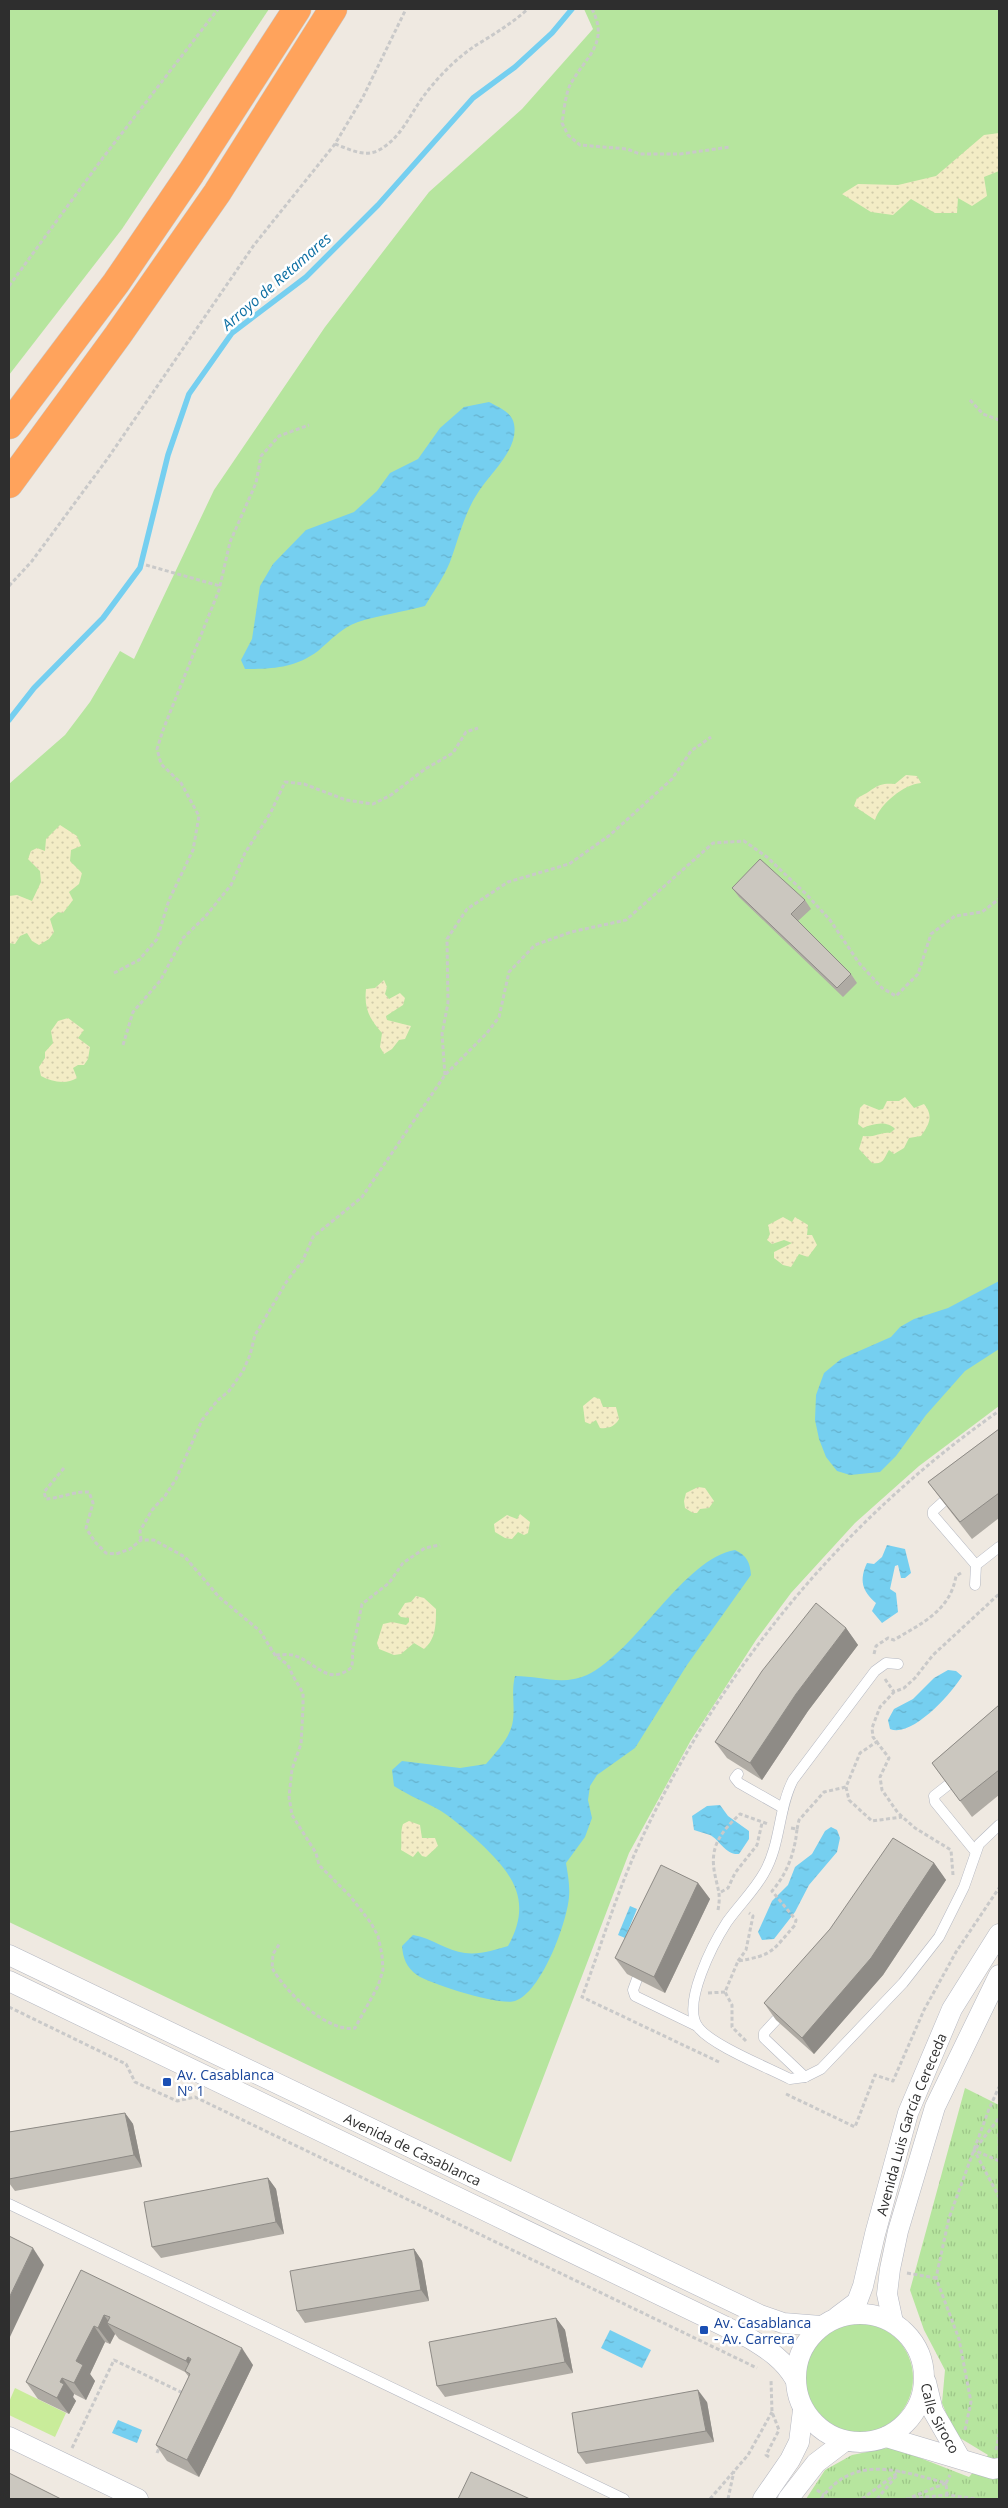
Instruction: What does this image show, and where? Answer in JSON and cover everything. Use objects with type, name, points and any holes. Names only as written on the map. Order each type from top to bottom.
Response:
[{"type":"highway","points":[[9,425],[116,283],[191,173],[297,9]]},
{"type":"highway","points":[[9,484],[118,335],[217,193],[334,9]]},
{"type":"street","name":"Avenida Luis García Cereceda","points":[[829,2321],[857,2302],[863,2286],[908,2113],[952,2009],[999,1934]]},
{"type":"street","name":"Avenida de Casablanca","points":[[9,1955],[760,2315],[783,2323],[829,2321]]},
{"type":"street","name":"Avenida Luis García Cereceda","points":[[893,2322],[887,2294],[890,2269],[898,2231],[935,2107],[999,1975]]},
{"type":"street","name":"Avenida de Casablanca","points":[[9,1981],[750,2338],[768,2349],[787,2365],[795,2379]]},
{"type":"street","points":[[856,2313],[875,2315],[893,2322],[908,2334],[918,2350],[924,2376],[922,2394],[915,2412],[902,2427],[886,2437],[864,2442],[845,2441],[828,2435],[814,2424],[803,2410],[797,2395],[795,2379],[798,2359],[803,2347],[829,2321],[856,2313]]},
{"type":"street","name":"Calle Siroco","points":[[924,2376],[933,2412],[960,2458]]},
{"type":"street","points":[[762,2499],[785,2468],[799,2442],[803,2410]]},
{"type":"street","points":[[9,2437],[138,2499]]},
{"type":"street","name":"Calle Siroco","points":[[886,2437],[993,2469],[999,2468]]},
{"type":"street","points":[[788,2499],[816,2463],[845,2441]]},
{"type":"lane","points":[[942,1502],[933,1511],[932,1515],[976,1565],[975,1585]]},
{"type":"lane","points":[[976,1565],[999,1547]]},
{"type":"lane","points":[[697,2026],[693,1999],[703,1969],[728,1922],[764,1872],[773,1854],[782,1808],[793,1780],[875,1671],[886,1663],[898,1664]]},
{"type":"lane","points":[[738,1774],[735,1778],[739,1783],[782,1808]]},
{"type":"lane","points":[[948,1785],[934,1796],[935,1802],[975,1851]]},
{"type":"lane","points":[[637,1979],[634,1990],[635,1996],[697,2026],[708,2037],[790,2079],[805,2077],[821,2069],[903,1983],[939,1937],[964,1887],[975,1851],[984,1837],[999,1825]]},
{"type":"lane","points":[[776,2020],[764,2032],[764,2038],[805,2077]]},
{"type":"lane","points":[[9,2204],[624,2499]]},
{"type":"path","points":[[9,286],[102,159],[218,9]]},
{"type":"path","points":[[9,586],[32,561],[108,458],[254,245],[335,144],[363,97],[406,9]]},
{"type":"path","points":[[335,144],[365,154],[379,151],[397,136],[410,119],[422,98],[451,66],[477,45],[496,35],[528,9]]},
{"type":"path","points":[[592,9],[596,16],[599,32],[596,47],[569,86],[562,123],[568,135],[580,145],[627,149],[640,154],[680,154],[730,148]]},
{"type":"path","points":[[970,400],[983,414],[999,420]]},
{"type":"path","points":[[114,973],[139,960],[157,939],[169,900],[193,850],[199,816],[181,783],[161,764],[157,749],[220,586],[230,542],[256,483],[261,456],[279,436],[309,425]]},
{"type":"path","points":[[146,565],[220,586]]},
{"type":"path","points":[[123,1044],[133,1012],[160,981],[184,938],[205,918],[231,885],[245,853],[271,812],[285,782],[304,784],[346,800],[372,804],[391,795],[425,769],[453,753],[466,732],[478,728]]},
{"type":"path","points":[[445,1075],[442,1034],[449,994],[446,965],[447,939],[467,909],[508,882],[570,864],[610,835],[672,779],[691,751],[712,736]]},
{"type":"path","points":[[141,1540],[140,1531],[152,1510],[165,1496],[176,1479],[202,1420],[216,1401],[229,1391],[243,1371],[250,1355],[254,1335],[287,1281],[303,1260],[313,1237],[362,1197],[445,1075],[487,1033],[499,1017],[509,972],[535,945],[572,932],[626,920],[713,843],[744,841],[766,857],[807,895],[830,920],[860,962],[882,988],[896,996],[918,974],[931,934],[955,916],[982,912],[999,899]]},
{"type":"path","points":[[64,1468],[44,1492],[46,1499],[64,1497],[82,1491],[89,1492],[93,1503],[86,1528],[95,1542],[106,1553],[116,1554],[130,1549],[141,1540],[154,1540],[185,1558],[219,1597],[260,1631],[275,1655],[288,1665],[303,1693],[301,1744],[292,1769],[289,1797],[292,1815],[316,1853],[319,1865],[356,1903],[378,1936],[382,1970],[378,1986],[355,2028],[346,2030],[329,2022],[309,2009],[284,1988],[272,1968],[273,1954],[280,1943]]},
{"type":"path","points":[[275,1655],[292,1655],[332,1675],[342,1675],[352,1667],[353,1648],[362,1604],[389,1583],[404,1563],[426,1548],[440,1545]]},
{"type":"path","points":[[875,1671],[867,1666],[876,1651],[876,1646],[888,1638],[894,1640],[927,1620],[948,1601],[956,1576],[976,1565]]},
{"type":"path","points":[[951,1850],[915,1828],[903,1817],[882,1790],[880,1778],[889,1758],[873,1737],[872,1728],[886,1699],[915,1678],[939,1649],[999,1594]]},
{"type":"path","points":[[878,1742],[860,1753],[846,1786],[849,1800],[872,1821],[903,1817]]},
{"type":"path","points":[[797,1829],[799,1820],[824,1792],[846,1786]]},
{"type":"path","points":[[728,1922],[717,1915],[721,1892],[714,1862],[716,1842],[740,1814],[762,1823],[780,1826]]},
{"type":"path","points":[[721,1892],[728,1888],[735,1873],[757,1845],[762,1823]]},
{"type":"path","points":[[761,2064],[764,2058],[732,2027],[732,2005],[725,1992],[738,1961],[763,1956],[771,1952],[796,1920],[774,1894]]},
{"type":"path","points":[[9,2007],[126,2064],[135,2082],[177,2101],[195,2097],[762,2370]]},
{"type":"path","points":[[947,2495],[946,2483],[960,2458],[971,2402],[959,2339],[936,2278],[949,2218],[999,2087]]},
{"type":"path","points":[[974,2150],[999,2118]]},
{"type":"path","points":[[999,2133],[999,2152]]},
{"type":"path","points":[[974,2150],[999,2161]]},
{"type":"path","points":[[974,2150],[999,2197]]},
{"type":"path","points":[[890,2269],[936,2278]]},
{"type":"path","points":[[64,2464],[114,2360],[185,2394],[181,2402]]},
{"type":"path","points":[[767,2376],[772,2381],[772,2412],[779,2430],[766,2455],[785,2468]]},
{"type":"path","points":[[710,2499],[748,2455],[772,2412]]},
{"type":"path","points":[[157,2453],[161,2444]]},
{"type":"path","points":[[821,2499],[846,2474],[872,2469],[900,2471],[946,2483]]},
{"type":"path","points":[[728,2499],[734,2470]]},
{"type":"path","points":[[862,2499],[900,2471]]},
{"type":"path","points":[[877,2499],[900,2471]]},
{"type":"path","points":[[907,2499],[946,2483]]},
{"type":"path","points":[[907,2499],[947,2495],[977,2499]]},
{"type":"green space","points":[[9,9],[269,9],[122,229],[9,375]]},
{"type":"green space","points":[[584,9],[999,9],[999,1406],[919,1466],[855,1523],[791,1593],[756,1640],[691,1740],[629,1853],[511,2162],[9,1922],[9,784],[65,735],[90,702],[120,651],[134,659],[214,490],[325,327],[429,192],[522,109],[593,29]]},
{"type":"green space","points":[[965,2088],[999,2105],[999,2499],[806,2499],[825,2470],[852,2455],[892,2447],[969,2477],[988,2455],[955,2435],[942,2403],[945,2370],[924,2330],[910,2290]]},
{"type":"green space","points":[[858,2323],[879,2327],[897,2339],[909,2357],[913,2378],[909,2399],[897,2417],[879,2429],[858,2433],[837,2429],[819,2417],[807,2399],[803,2378],[807,2357],[819,2339],[837,2327]]},
{"type":"green space","points":[[15,2388],[66,2413],[55,2437],[9,2415],[9,2402]]},
{"type":"sand","points":[[999,133],[999,171],[984,177],[987,196],[972,206],[958,198],[957,213],[935,213],[911,199],[893,215],[871,212],[842,194],[858,184],[898,185],[936,176],[984,135]]},
{"type":"sand","points":[[906,775],[917,776],[921,783],[914,784],[900,791],[887,802],[875,820],[854,806],[857,798],[883,784],[895,784]]},
{"type":"sand","points":[[60,825],[77,836],[81,846],[71,850],[70,861],[82,873],[79,884],[69,892],[73,900],[63,913],[58,912],[50,919],[54,932],[49,939],[39,945],[32,941],[27,933],[20,936],[15,944],[9,943],[9,896],[17,895],[32,901],[41,882],[40,871],[28,859],[31,851],[37,848],[45,851],[46,839]]},
{"type":"sand","points":[[384,980],[387,987],[385,994],[389,999],[400,993],[405,998],[403,1005],[386,1016],[387,1020],[411,1026],[405,1039],[399,1040],[392,1049],[384,1054],[380,1047],[382,1033],[368,1013],[366,989],[375,988]]},
{"type":"sand","points":[[68,1018],[84,1030],[78,1038],[90,1047],[88,1059],[84,1065],[78,1065],[73,1068],[77,1078],[64,1082],[50,1080],[41,1076],[39,1067],[45,1058],[45,1052],[53,1043],[51,1031],[58,1021]]},
{"type":"sand","points":[[905,1097],[914,1108],[924,1104],[927,1108],[930,1116],[926,1128],[921,1136],[909,1138],[904,1148],[894,1154],[889,1150],[881,1162],[872,1163],[859,1149],[863,1136],[890,1133],[895,1129],[888,1124],[875,1124],[863,1128],[858,1124],[860,1108],[864,1104],[879,1110],[883,1109],[887,1101],[899,1101]]},
{"type":"sand","points":[[783,1217],[792,1222],[795,1217],[808,1225],[807,1235],[812,1235],[817,1245],[808,1257],[799,1254],[791,1267],[783,1265],[774,1258],[774,1252],[792,1243],[784,1240],[772,1244],[767,1240],[770,1234],[768,1225]]},
{"type":"sand","points":[[594,1397],[600,1399],[603,1407],[616,1407],[619,1419],[616,1424],[600,1428],[596,1420],[590,1424],[585,1422],[583,1406]]},
{"type":"sand","points":[[698,1487],[705,1488],[714,1501],[709,1508],[700,1509],[697,1513],[693,1513],[685,1508],[684,1501],[686,1493]]},
{"type":"sand","points":[[520,1514],[530,1522],[528,1533],[524,1535],[518,1532],[512,1539],[505,1538],[495,1532],[494,1524],[507,1515],[517,1519]]},
{"type":"sand","points":[[416,1596],[424,1598],[436,1609],[436,1620],[431,1641],[424,1649],[414,1643],[401,1654],[394,1655],[379,1649],[377,1643],[383,1624],[392,1622],[406,1625],[409,1622],[409,1618],[401,1617],[398,1614],[405,1603],[411,1602]]},
{"type":"sand","points":[[409,1821],[420,1825],[422,1838],[435,1838],[438,1846],[426,1857],[422,1856],[418,1851],[413,1857],[401,1850],[402,1827],[403,1824]]},
{"type":"water","points":[[489,402],[511,416],[514,424],[512,442],[503,460],[474,499],[448,568],[425,606],[358,622],[346,628],[318,651],[301,661],[274,668],[245,669],[241,660],[252,639],[260,586],[273,564],[306,530],[354,512],[377,491],[390,473],[418,459],[440,428],[464,407]]},
{"type":"water","points":[[999,1281],[999,1349],[965,1371],[926,1415],[896,1456],[880,1472],[850,1475],[837,1471],[826,1457],[819,1439],[815,1420],[816,1395],[824,1373],[841,1359],[891,1337],[900,1327],[914,1319],[948,1308]]},
{"type":"water","points":[[887,1545],[905,1549],[911,1573],[905,1578],[901,1578],[898,1565],[895,1566],[890,1589],[896,1593],[898,1612],[882,1623],[872,1611],[876,1603],[865,1590],[863,1575],[867,1563],[874,1564],[882,1557]]},
{"type":"water","points":[[735,1550],[747,1560],[751,1575],[687,1665],[635,1748],[597,1775],[590,1786],[588,1800],[592,1818],[585,1837],[566,1863],[569,1880],[567,1909],[551,1956],[534,1985],[525,1995],[515,2001],[507,2002],[465,1993],[436,1984],[417,1975],[406,1962],[402,1946],[413,1935],[465,1953],[481,1953],[508,1946],[519,1915],[519,1902],[516,1889],[510,1877],[492,1854],[446,1815],[394,1786],[392,1770],[402,1761],[460,1768],[486,1764],[503,1744],[512,1726],[515,1676],[569,1680],[587,1675],[624,1647],[697,1570],[716,1557]]},
{"type":"water","points":[[948,1670],[956,1671],[962,1676],[941,1703],[920,1721],[909,1727],[899,1730],[890,1729],[888,1720],[894,1709],[913,1699],[934,1678]]},
{"type":"water","points":[[720,1805],[728,1816],[749,1831],[749,1839],[739,1854],[726,1850],[714,1837],[694,1830],[692,1816],[707,1806]]},
{"type":"water","points":[[831,1827],[837,1830],[840,1838],[837,1852],[809,1885],[795,1912],[774,1939],[762,1940],[758,1932],[772,1901],[788,1885],[795,1867],[812,1854],[825,1831]]},
{"type":"water","points":[[630,1906],[637,1909],[625,1938],[618,1935]]},
{"type":"water","points":[[610,2330],[651,2350],[642,2368],[601,2348]]},
{"type":"water","points":[[118,2420],[142,2430],[137,2443],[112,2433]]},
{"type":"building","points":[[760,859],[805,900],[791,914],[851,974],[837,988],[732,888]]},
{"type":"building","points":[[999,1429],[999,1493],[960,1522],[928,1482]]},
{"type":"building","points":[[816,1603],[846,1628],[796,1694],[750,1763],[715,1742],[762,1671]]},
{"type":"building","points":[[999,1705],[999,1770],[960,1801],[932,1763]]},
{"type":"building","points":[[893,1838],[934,1863],[871,1958],[802,2038],[764,2003],[830,1929]]},
{"type":"building","points":[[661,1865],[698,1883],[654,1977],[615,1958]]},
{"type":"building","points":[[125,2113],[134,2155],[9,2179],[9,2132]]},
{"type":"building","points":[[268,2178],[276,2222],[152,2247],[144,2202]]},
{"type":"building","points":[[9,2236],[33,2248],[9,2298]]},
{"type":"building","points":[[414,2249],[421,2290],[297,2311],[290,2271]]},
{"type":"building","points":[[81,2270],[242,2348],[187,2460],[156,2445],[190,2374],[185,2371],[191,2359],[188,2357],[186,2361],[107,2323],[110,2317],[104,2315],[98,2328],[94,2326],[76,2361],[83,2365],[74,2383],[62,2378],[60,2382],[64,2384],[57,2398],[26,2382]]},
{"type":"building","points":[[556,2318],[565,2362],[437,2386],[429,2342]]},
{"type":"building","points":[[698,2390],[706,2431],[578,2453],[572,2413]]},
{"type":"building","points":[[471,2472],[530,2499],[458,2499]]},
{"type":"building","points":[[9,2473],[61,2499],[9,2499]]},
{"type":"waterway","name":"Arroyo de Retamares","points":[[9,720],[34,688],[103,618],[140,568],[168,455],[189,394],[232,333],[306,277],[378,205],[473,98],[515,67],[552,33],[572,9]]},
{"type":"place","name":"Av. Casablanca Nº 1","points":[[167,2082]]},
{"type":"place","name":"Av. Casablanca - Av. Carrera","points":[[704,2330]]}]
